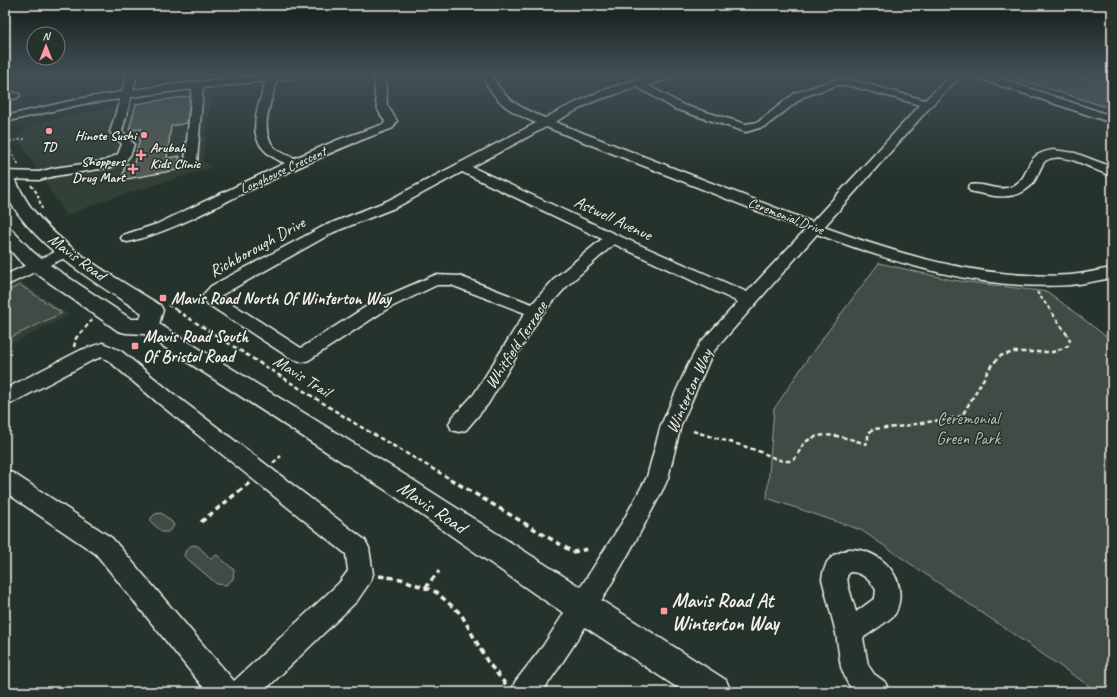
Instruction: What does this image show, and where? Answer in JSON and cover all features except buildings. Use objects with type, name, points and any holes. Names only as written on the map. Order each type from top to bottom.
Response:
[{"type":"main road","name":"Mavis Road","points":[[5,176],[26,213],[55,244],[153,310],[148,327]]},
{"type":"main road","name":"Mavis Road","points":[[5,233],[26,256],[37,265],[126,326],[148,327],[396,483],[714,692]]},
{"type":"street","points":[[5,119],[55,108]]},
{"type":"street","points":[[5,125],[75,108]]},
{"type":"street","points":[[14,193],[34,180],[54,172],[107,164],[126,154],[128,144],[116,132],[122,108]]},
{"type":"street","points":[[191,161],[196,108]]},
{"type":"street","points":[[265,108],[261,122],[266,145],[272,152],[295,163]]},
{"type":"street","name":"Longhouse Crescent","points":[[128,238],[162,227],[295,163],[344,142],[389,126],[391,121],[386,116],[382,108]]},
{"type":"street","name":"Ceremonial Drive","points":[[513,108],[520,112],[545,122],[815,228],[912,262],[967,274],[1036,280],[1069,280],[1111,274]]},
{"type":"street","name":"Richborough Drive","points":[[535,311],[453,280],[435,280],[381,305],[303,355],[296,354],[212,299],[211,295],[217,290],[329,229],[380,209],[573,108]]},
{"type":"street","points":[[681,108],[746,128],[762,124],[783,108]]},
{"type":"street","name":"Winterton Way","points":[[525,692],[552,655],[631,529],[657,478],[671,425],[696,367],[706,348],[924,108]]},
{"type":"street","points":[[1075,108],[1112,120]]},
{"type":"street","points":[[975,188],[1007,193],[1016,190],[1027,183],[1038,159],[1043,155],[1062,154],[1112,172]]},
{"type":"street","name":"Astwell Avenue","points":[[462,167],[612,238],[749,300]]},
{"type":"street","points":[[5,176],[34,180]]},
{"type":"street","name":"Whitfield Terrace","points":[[459,424],[481,398],[535,311],[562,281],[612,238]]},
{"type":"street","points":[[5,281],[66,252]]},
{"type":"street","points":[[5,398],[72,362],[103,350],[115,356],[164,397],[262,472],[357,548],[361,574],[348,592],[242,692]]},
{"type":"street","points":[[5,480],[104,546],[225,692]]},
{"type":"street","points":[[849,633],[853,661],[860,678],[875,692]]},
{"type":"path","points":[[20,168],[5,142],[25,139]]},
{"type":"path","points":[[34,180],[42,209],[46,214]]},
{"type":"path","points":[[693,431],[758,451],[780,460],[790,461],[796,458],[802,446],[816,436],[830,436],[866,444],[868,441],[868,434],[873,429],[897,427],[959,417],[963,414],[993,361],[1004,354],[1018,352],[1053,352],[1063,350],[1068,346],[1070,339],[1067,332],[1049,311],[1035,289]]},
{"type":"path","name":"Mavis Trail","points":[[162,301],[356,424],[573,552],[588,549]]},
{"type":"path","points":[[72,362],[76,338],[92,320]]},
{"type":"path","points":[[202,522],[281,456]]},
{"type":"path","points":[[425,588],[439,571]]},
{"type":"path","points":[[361,574],[401,579],[436,592],[461,614],[487,661],[512,692]]},
{"type":"shaded area","points":[[107,108],[211,108],[208,115],[203,161],[213,167],[103,201],[66,216],[17,137],[35,124]]},
{"type":"shaded area","points":[[5,271],[69,315],[5,347]]},
{"type":"green space","name":"Ceremonial Green Park","points":[[879,263],[952,280],[1048,292],[1112,341],[1112,692],[1098,692],[861,530],[767,498],[774,409],[811,354]]},
{"type":"green space","points":[[20,285],[62,313],[5,340],[5,292]]},
{"type":"green space","points":[[161,513],[172,522],[174,526],[168,532],[162,532],[151,522],[151,518],[155,514]]},
{"type":"green space","points":[[192,545],[198,546],[211,559],[217,555],[234,570],[233,579],[226,585],[217,584],[184,556],[186,550]]},
{"type":"place","name":"TD","points":[[49,131]]},
{"type":"place","name":"Hinote Sushi","points":[[144,135]]},
{"type":"place","name":"Arubah Kids Clinic","points":[[141,155]]},
{"type":"place","name":"Shoppers Drug Mart","points":[[133,169]]},
{"type":"place","name":"Mavis Road North Of Winterton Way","points":[[163,298]]},
{"type":"place","name":"Mavis Road South Of Bristol Road","points":[[135,346]]},
{"type":"place","name":"Mavis Road At Winterton Way","points":[[664,611]]}]
